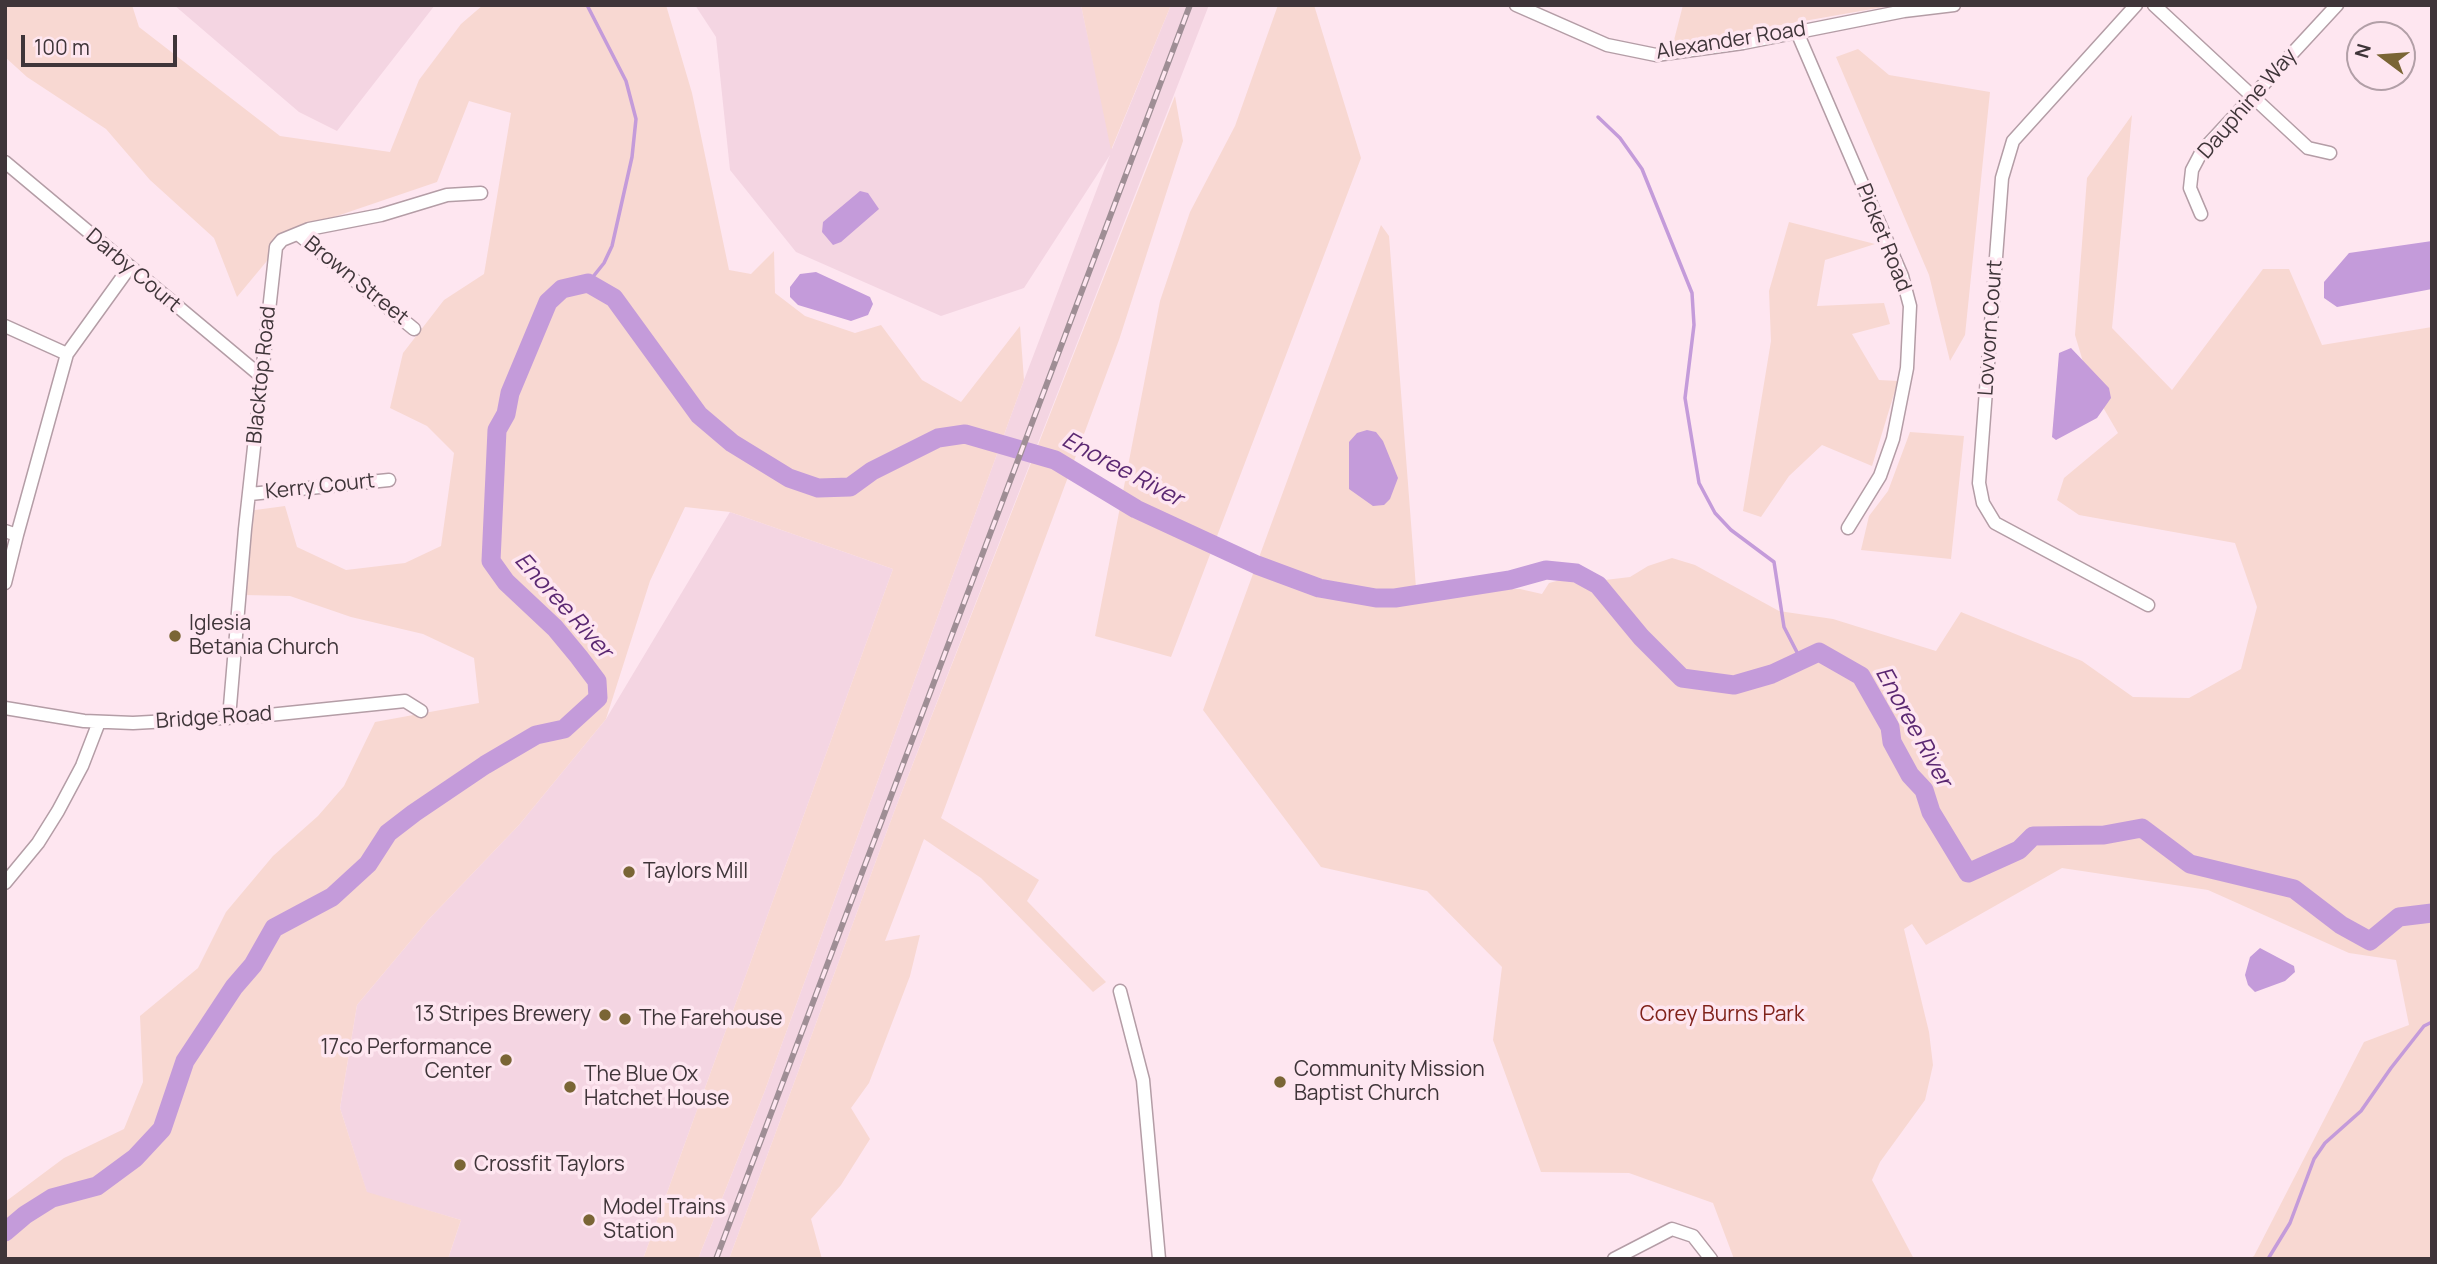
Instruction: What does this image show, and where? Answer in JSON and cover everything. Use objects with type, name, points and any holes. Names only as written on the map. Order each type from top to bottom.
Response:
[{"type":"street","name":"Alexander Road","points":[[1516,5],[1607,45],[1647,55],[1743,43],[1903,11],[1954,5]]},
{"type":"street","name":"Lovvorn Court","points":[[2136,5],[2013,141],[2002,178],[1979,483],[1983,503],[1995,523],[2148,605]]},
{"type":"street","points":[[2154,5],[2308,148],[2330,153]]},
{"type":"street","name":"Dauphine Way","points":[[2201,214],[2190,188],[2192,170],[2202,151],[2337,5]]},
{"type":"street","name":"Picket Road","points":[[1797,32],[1902,276],[1910,306],[1907,368],[1893,439],[1880,476],[1848,528]]},
{"type":"street","name":"Darby Court","points":[[5,162],[262,377]]},
{"type":"street","name":"Blacktop Road","points":[[229,718],[272,258],[282,240],[298,234],[381,215],[447,195],[481,193]]},
{"type":"street","name":"Brown Street","points":[[298,234],[414,329]]},
{"type":"street","points":[[5,583],[11,533],[67,354],[129,268]]},
{"type":"street","points":[[5,326],[67,354]]},
{"type":"street","name":"Kerry Court","points":[[250,494],[389,480]]},
{"type":"street","name":"Bridge Road","points":[[5,708],[99,722],[133,723],[229,718],[405,701],[421,711]]},
{"type":"street","points":[[5,883],[38,844],[58,811],[82,766],[99,722]]},
{"type":"street","points":[[1120,991],[1143,1080],[1159,1259]]},
{"type":"street","points":[[1615,1259],[1672,1229],[1693,1236],[1711,1259]]},
{"type":"shaded area","points":[[174,5],[435,5],[337,131],[299,112]]},
{"type":"shaded area","points":[[695,5],[1081,5],[1112,149],[1171,5],[1209,5],[894,812],[729,1259],[698,1259],[764,1093],[1024,380],[1110,155],[1024,288],[941,316],[796,252],[730,170],[716,37]]},
{"type":"shaded area","points":[[860,191],[868,193],[879,209],[841,242],[833,245],[822,232],[823,222]]},
{"type":"shaded area","points":[[2432,241],[2432,289],[2337,307],[2324,298],[2324,282],[2349,253]]},
{"type":"shaded area","points":[[816,272],[870,297],[873,304],[868,315],[851,321],[798,305],[790,297],[790,287],[800,274]]},
{"type":"shaded area","points":[[2071,348],[2109,388],[2111,398],[2097,418],[2056,440],[2052,437],[2059,353]]},
{"type":"shaded area","points":[[1367,430],[1376,432],[1383,441],[1398,478],[1390,499],[1384,505],[1373,506],[1349,489],[1349,442],[1357,433]]},
{"type":"shaded area","name":"Taylors Mill","points":[[730,512],[893,569],[643,1259],[448,1259],[461,1220],[367,1193],[340,1108],[357,1005],[429,919],[519,825],[606,719]]},
{"type":"shaded area","points":[[2260,948],[2294,966],[2295,972],[2285,981],[2255,992],[2248,985],[2245,975],[2250,957]]},
{"type":"green space","points":[[5,5],[132,5],[139,27],[280,136],[390,152],[419,80],[461,24],[483,5],[666,5],[692,93],[729,270],[751,274],[774,251],[775,293],[805,316],[855,333],[881,325],[922,380],[961,402],[1020,326],[1024,380],[764,1093],[698,1259],[643,1259],[893,569],[730,512],[685,507],[650,581],[606,719],[519,825],[429,919],[357,1005],[340,1108],[367,1192],[461,1220],[448,1259],[5,1259],[5,1202],[64,1158],[124,1129],[143,1082],[140,1016],[198,968],[226,912],[273,856],[318,816],[344,786],[375,722],[479,703],[474,658],[423,634],[351,617],[290,596],[244,595],[248,511],[285,506],[297,547],[346,570],[405,563],[441,546],[454,453],[427,426],[390,408],[403,353],[444,300],[484,274],[511,113],[469,101],[437,182],[284,234],[271,256],[237,297],[214,238],[150,180],[106,129],[27,77],[5,57]]},
{"type":"green space","points":[[1081,5],[1171,5],[1111,150]]},
{"type":"green space","points":[[1278,5],[1314,5],[1361,158],[1171,657],[1095,636],[1160,301],[1190,212],[1235,126]]},
{"type":"green space","points":[[1683,5],[1895,5],[1673,44]]},
{"type":"green space","points":[[1858,49],[1889,75],[1990,92],[1965,335],[1950,361],[1929,275],[1836,57]]},
{"type":"green space","points":[[1175,96],[1183,141],[1119,340],[941,818],[1039,880],[1027,901],[1106,982],[1093,992],[981,878],[924,839],[885,941],[920,935],[910,976],[869,1083],[851,1108],[870,1139],[841,1185],[811,1219],[822,1259],[729,1259],[894,812]]},
{"type":"green space","name":"Corey Burns Park","points":[[2132,115],[2112,328],[2172,390],[2263,269],[2289,269],[2322,345],[2432,327],[2432,1259],[2249,1259],[2254,1256],[2364,1042],[2409,1025],[2396,960],[2349,953],[2208,890],[2062,868],[1926,945],[1912,924],[1904,929],[1929,1032],[1933,1065],[1925,1100],[1880,1162],[1872,1180],[1914,1259],[1734,1259],[1713,1203],[1629,1173],[1541,1172],[1493,1040],[1502,967],[1427,891],[1321,867],[1203,710],[1381,225],[1389,236],[1416,588],[1520,589],[1542,594],[1549,583],[1576,576],[1605,580],[1630,577],[1648,566],[1672,558],[1695,565],[1779,611],[1833,619],[1936,651],[1961,612],[2082,661],[2133,697],[2189,698],[2241,669],[2257,607],[2235,543],[2079,515],[2057,500],[2064,478],[2118,433],[2090,385],[2075,335],[2087,178]]},
{"type":"green space","points":[[1789,222],[1875,244],[1825,260],[1817,306],[1884,303],[1890,324],[1852,334],[1879,380],[1898,381],[1872,466],[1822,445],[1789,476],[1761,517],[1743,511],[1771,341],[1769,291]]},
{"type":"green space","points":[[1910,432],[1964,436],[1951,559],[1861,550],[1869,516],[1888,491]]},
{"type":"waterway","points":[[587,5],[626,81],[636,119],[632,157],[612,246],[604,263],[588,283]]},
{"type":"waterway","points":[[1598,117],[1620,138],[1642,169],[1692,293],[1694,325],[1685,398],[1699,483],[1715,513],[1731,530],[1774,562],[1784,627],[1801,660]]},
{"type":"waterway","name":"Enoree River","points":[[5,1232],[52,1198],[97,1186],[135,1158],[162,1129],[185,1061],[234,987],[253,965],[274,928],[332,897],[368,864],[388,833],[414,813],[485,765],[536,735],[564,729],[598,698],[597,681],[579,657],[555,628],[506,582],[491,561],[497,430],[506,414],[510,393],[548,302],[562,289],[588,283],[614,298],[699,415],[732,443],[789,478],[818,488],[850,487],[872,471],[938,438],[965,434],[1055,460],[1136,509],[1257,565],[1319,588],[1376,598],[1395,598],[1510,580],[1546,570],[1576,573],[1598,585],[1641,637],[1682,678],[1734,685],[1772,674],[1819,652],[1861,676],[1890,727],[1892,742],[1910,775],[1924,790],[1931,812],[1968,873],[2019,850],[2033,836],[2104,835],[2142,828],[2190,864],[2294,889],[2341,925],[2370,941],[2399,917],[2432,913]]},
{"type":"waterway","points":[[2268,1259],[2290,1223],[2314,1159],[2325,1143],[2361,1111],[2424,1026],[2432,1022]]},
{"type":"railway","points":[[716,1259],[1190,5]]},
{"type":"place","name":"Iglesia Betania Church","points":[[175,636]]},
{"type":"place","name":"Taylors Mill","points":[[629,872]]},
{"type":"place","name":"13 Stripes Brewery","points":[[605,1015]]},
{"type":"place","name":"The Farehouse","points":[[625,1019]]},
{"type":"place","name":"17co Performance Center","points":[[506,1060]]},
{"type":"place","name":"Community Mission Baptist Church","points":[[1280,1082]]},
{"type":"place","name":"The Blue Ox Hatchet House","points":[[570,1087]]},
{"type":"place","name":"Crossfit Taylors","points":[[460,1165]]},
{"type":"place","name":"Model Trains Station","points":[[589,1220]]}]
